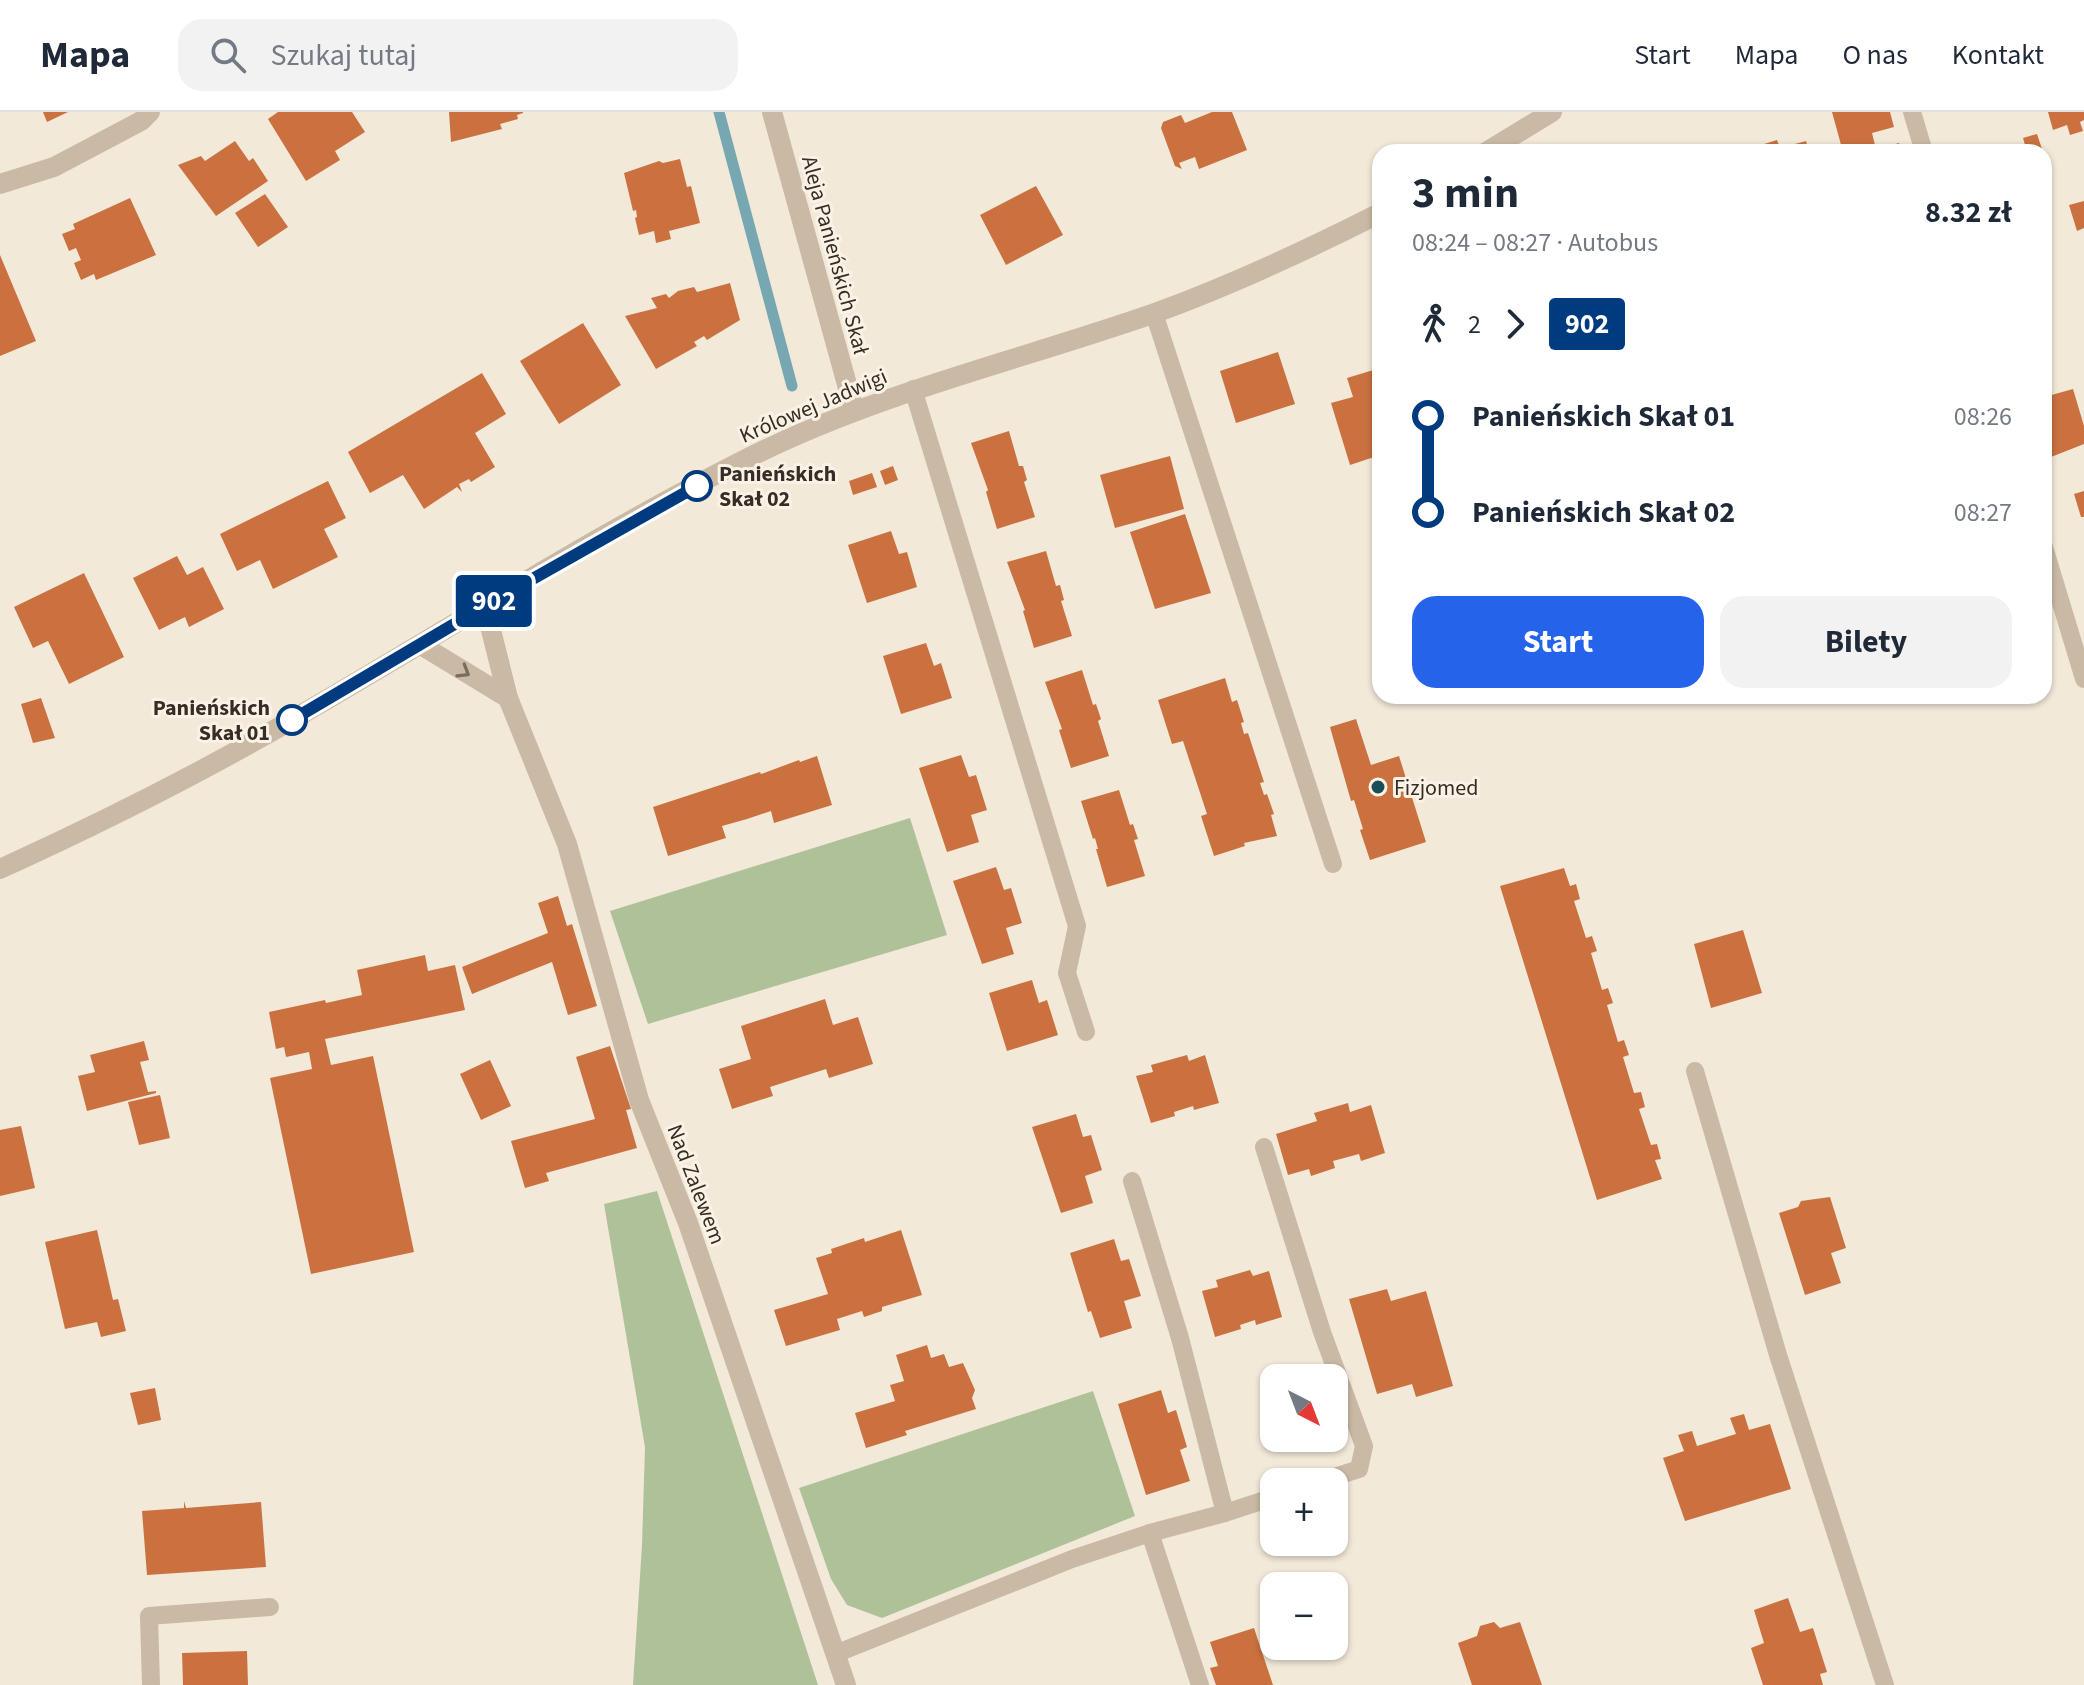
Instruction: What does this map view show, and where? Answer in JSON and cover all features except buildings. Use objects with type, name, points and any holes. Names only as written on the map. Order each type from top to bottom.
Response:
[{"type":"street","points":[[0,184],[54,167],[141,121],[150,112]]},
{"type":"street","name":"Aleja Panieńskich Skał","points":[[772,112],[854,410]]},
{"type":"street","points":[[1499,144],[1552,112]]},
{"type":"street","name":"Królowej Jadwigi","points":[[0,869],[165,791],[651,511],[756,454],[854,410],[913,389],[1154,313],[1301,252],[1372,217]]},
{"type":"street","name":"Nad Zalewem","points":[[485,606],[508,698],[567,844],[639,1100],[688,1223],[846,1685]]},
{"type":"street","points":[[421,645],[508,698]]},
{"type":"lane","points":[[1912,112],[1922,144]]},
{"type":"lane","points":[[1154,313],[1333,864]]},
{"type":"lane","points":[[913,389],[1077,926],[1067,973],[1086,1032]]},
{"type":"lane","points":[[2052,573],[2084,679]]},
{"type":"lane","points":[[1695,1071],[1778,1355],[1885,1685]]},
{"type":"lane","points":[[1264,1147],[1322,1332],[1364,1446],[1359,1469],[1348,1473]]},
{"type":"lane","points":[[1132,1181],[1180,1338],[1225,1513]]},
{"type":"lane","points":[[835,1654],[1072,1559],[1260,1502]]},
{"type":"lane","points":[[1150,1533],[1200,1685]]},
{"type":"lane","points":[[151,1685],[149,1616],[270,1607]]},
{"type":"green space","points":[[910,818],[947,935],[648,1024],[610,911]]},
{"type":"green space","points":[[657,1191],[818,1685],[633,1685],[645,1447],[604,1204]]},
{"type":"green space","points":[[1093,1391],[1135,1516],[882,1618],[847,1605],[831,1579],[799,1488]]},
{"type":"waterway","points":[[719,112],[792,386]]},
{"type":"bus line","name":"902","points":[[292,720],[697,486]]},
{"type":"place","name":"Panieńskich Skał 02","points":[[697,486]]},
{"type":"place","name":"Panieńskich Skał 01","points":[[292,720]]},
{"type":"place","name":"Fizjomed","points":[[1378,787]]}]
